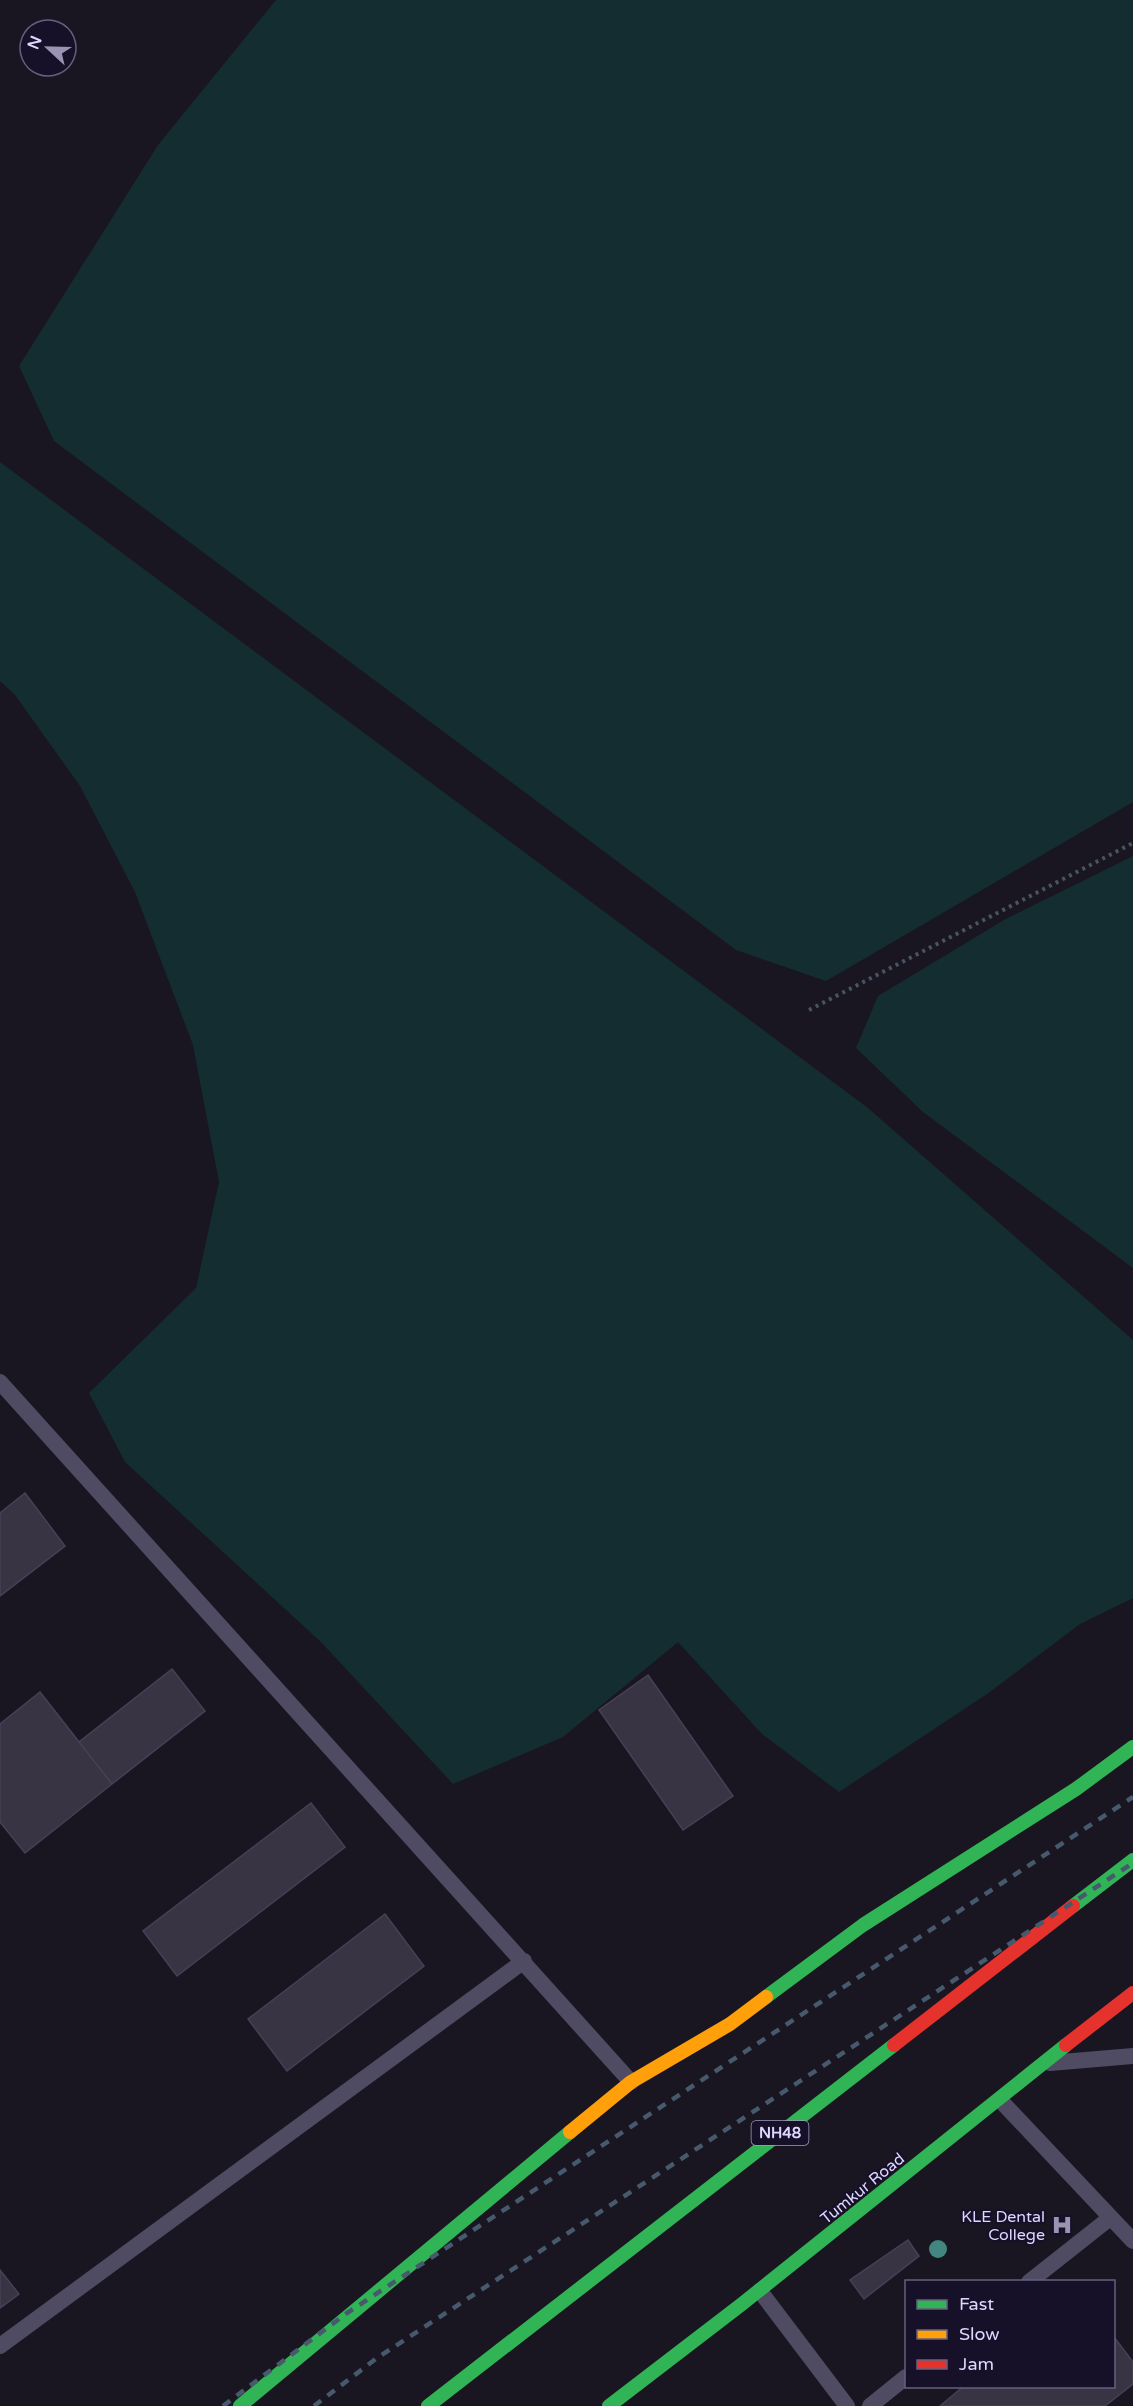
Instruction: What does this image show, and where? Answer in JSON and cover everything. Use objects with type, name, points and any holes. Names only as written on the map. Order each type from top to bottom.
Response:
[{"type":"main road","points":[[240,2406],[632,2082],[730,2024],[863,1925],[1076,1790],[1133,1747]]},
{"type":"main road","name":"NH48","points":[[428,2406],[1133,1860]]},
{"type":"main road","name":"Tumkur Road","points":[[609,2406],[632,2399],[760,2291],[1000,2100],[1040,2064],[1133,1993]]},
{"type":"lane","points":[[0,1382],[632,2082]]},
{"type":"lane","points":[[0,2346],[524,1961]]},
{"type":"lane","points":[[1040,2064],[1133,2056]]},
{"type":"lane","points":[[1000,2100],[1133,2241]]},
{"type":"lane","points":[[1032,2280],[1110,2218]]},
{"type":"lane","points":[[760,2291],[847,2406]]},
{"type":"lane","points":[[870,2406],[905,2378]]},
{"type":"path","points":[[809,1010],[1133,843]]},
{"type":"green space","points":[[276,0],[1133,0],[1133,802],[826,981],[736,950],[54,441],[19,366],[158,145]]},
{"type":"green space","points":[[0,462],[868,1108],[1133,1340],[1133,1598],[1080,1624],[987,1694],[839,1792],[762,1734],[678,1642],[563,1737],[453,1784],[321,1642],[125,1462],[89,1393],[196,1288],[219,1182],[193,1045],[135,892],[80,786],[15,695],[0,681]]},
{"type":"green space","points":[[1133,856],[1133,1268],[923,1112],[856,1048],[878,996],[1004,920]]},
{"type":"building","points":[[25,1493],[65,1546],[0,1596],[0,1513]]},
{"type":"building","points":[[172,1669],[205,1711],[112,1784],[79,1742]]},
{"type":"building","points":[[648,1675],[733,1796],[683,1830],[599,1710]]},
{"type":"building","points":[[40,1692],[112,1784],[25,1853],[0,1822],[0,1724]]},
{"type":"building","points":[[311,1803],[345,1847],[177,1976],[143,1931]]},
{"type":"building","points":[[385,1914],[424,1966],[287,2071],[248,2019]]},
{"type":"building","points":[[908,2240],[919,2256],[864,2299],[850,2280]]},
{"type":"building","points":[[0,2270],[19,2294],[0,2308]]},
{"type":"building","points":[[1115,2338],[1133,2362],[1133,2384],[1105,2406],[940,2406],[962,2388],[1115,2388]]},
{"type":"railway","points":[[223,2406],[347,2313],[1133,1797]]},
{"type":"railway","points":[[314,2406],[377,2358],[1133,1863]]},
{"type":"traffic: fast","points":[[766,1997],[863,1925],[1076,1789],[1133,1747]]},
{"type":"traffic: fast","points":[[1073,1906],[1133,1860]]},
{"type":"traffic: fast","points":[[428,2406],[894,2045]]},
{"type":"traffic: fast","points":[[609,2406],[742,2304],[1066,2045]]},
{"type":"traffic: fast","points":[[240,2406],[570,2132]]},
{"type":"traffic: slow","points":[[570,2132],[631,2082],[730,2024],[766,1997]]},
{"type":"traffic: jam","points":[[894,2045],[1073,1906]]},
{"type":"traffic: jam","points":[[1066,2045],[1133,1993]]},
{"type":"place","name":"KLE Dental College","points":[[1062,2225]]}]
